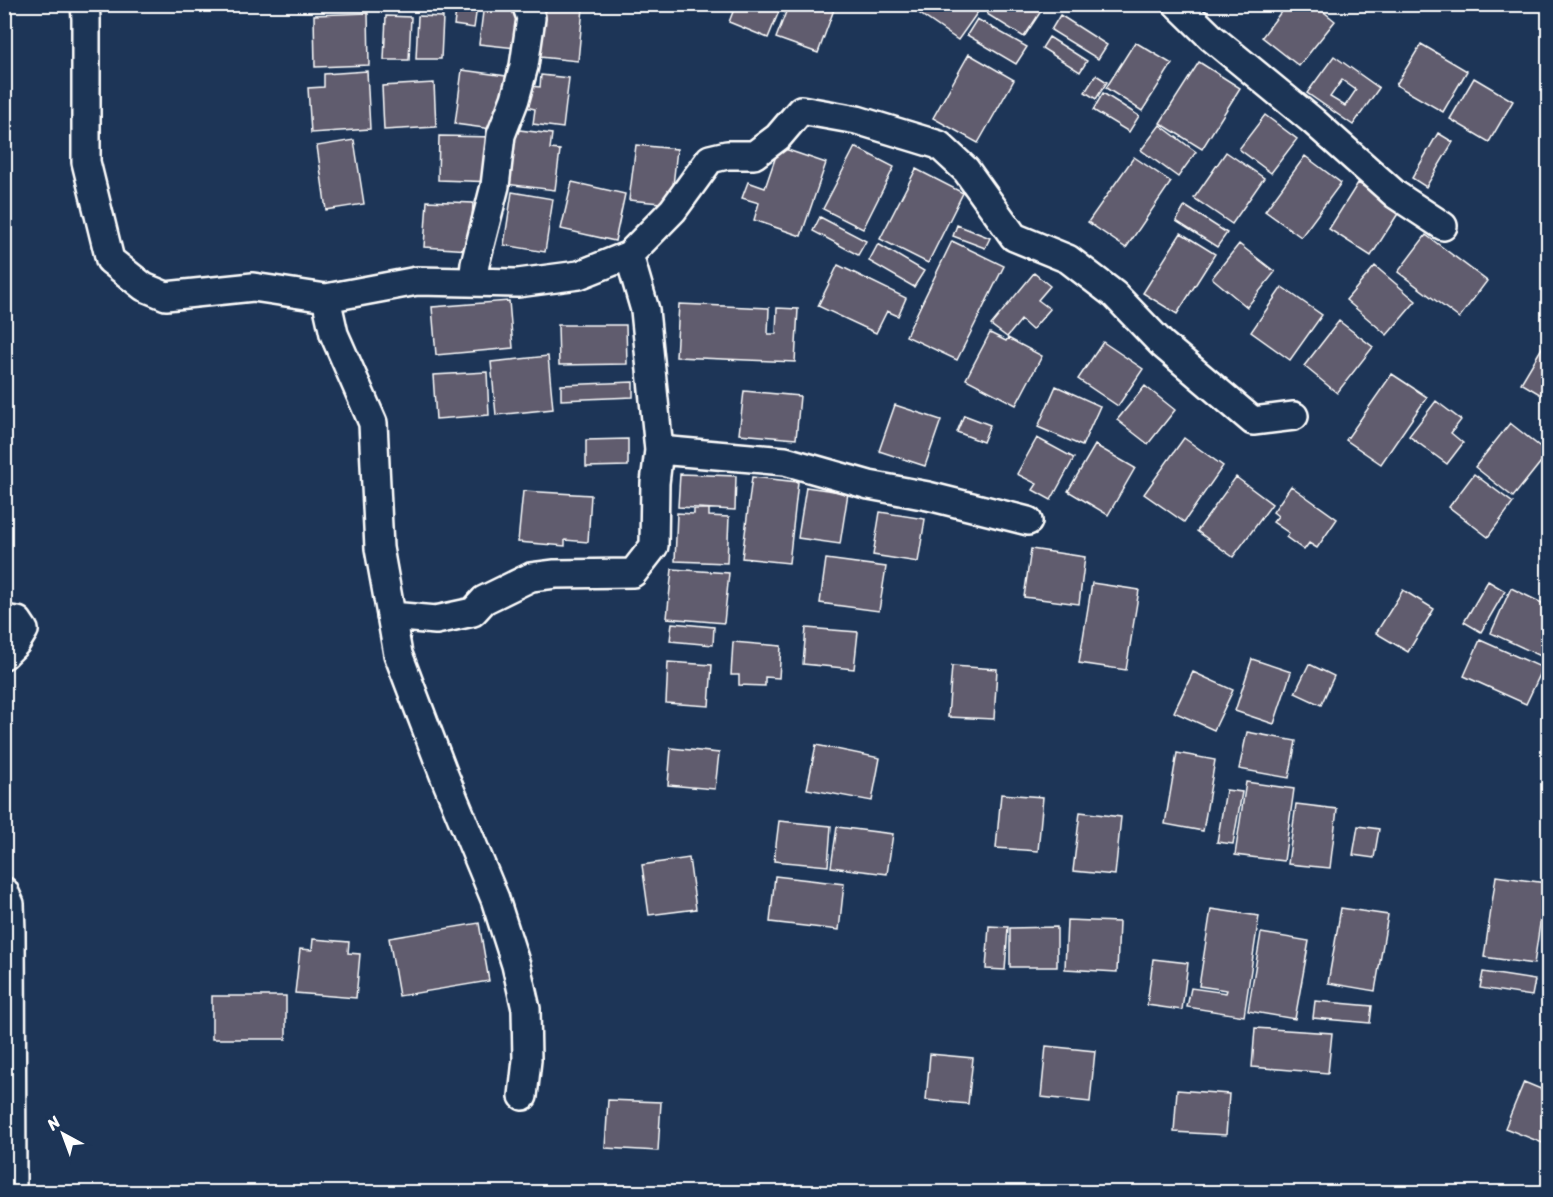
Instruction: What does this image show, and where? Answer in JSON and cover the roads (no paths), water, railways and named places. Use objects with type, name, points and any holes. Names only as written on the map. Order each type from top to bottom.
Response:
[{"type":"street","points":[[85,4],[86,162],[110,260],[144,287],[166,296],[253,287],[326,298],[417,281],[518,283],[579,275],[629,255],[673,210],[710,159],[727,155],[754,155],[778,137],[801,110],[857,120],[939,145],[966,170],[1014,237],[1068,259],[1115,295],[1162,344],[1253,421],[1294,416]]},
{"type":"street","points":[[473,282],[475,264],[495,186],[501,135],[515,99],[524,66],[531,18],[526,4]]},
{"type":"street","points":[[1177,4],[1212,38],[1313,121],[1396,195],[1443,226]]},
{"type":"street","points":[[391,615],[436,620],[473,612],[484,600],[531,577],[555,574],[633,573],[654,546],[655,483],[659,450],[645,310],[629,255]]},
{"type":"street","points":[[326,298],[334,334],[373,423],[379,548],[398,654],[495,899],[516,965],[526,1008],[527,1060],[523,1096]]},
{"type":"street","points":[[659,450],[785,461],[869,485],[928,496],[1028,521]]},
{"type":"street","points":[[4,620],[18,621],[24,630],[16,643],[4,655]]},
{"type":"street","points":[[4,891],[10,904],[11,932],[12,1192]]}]
